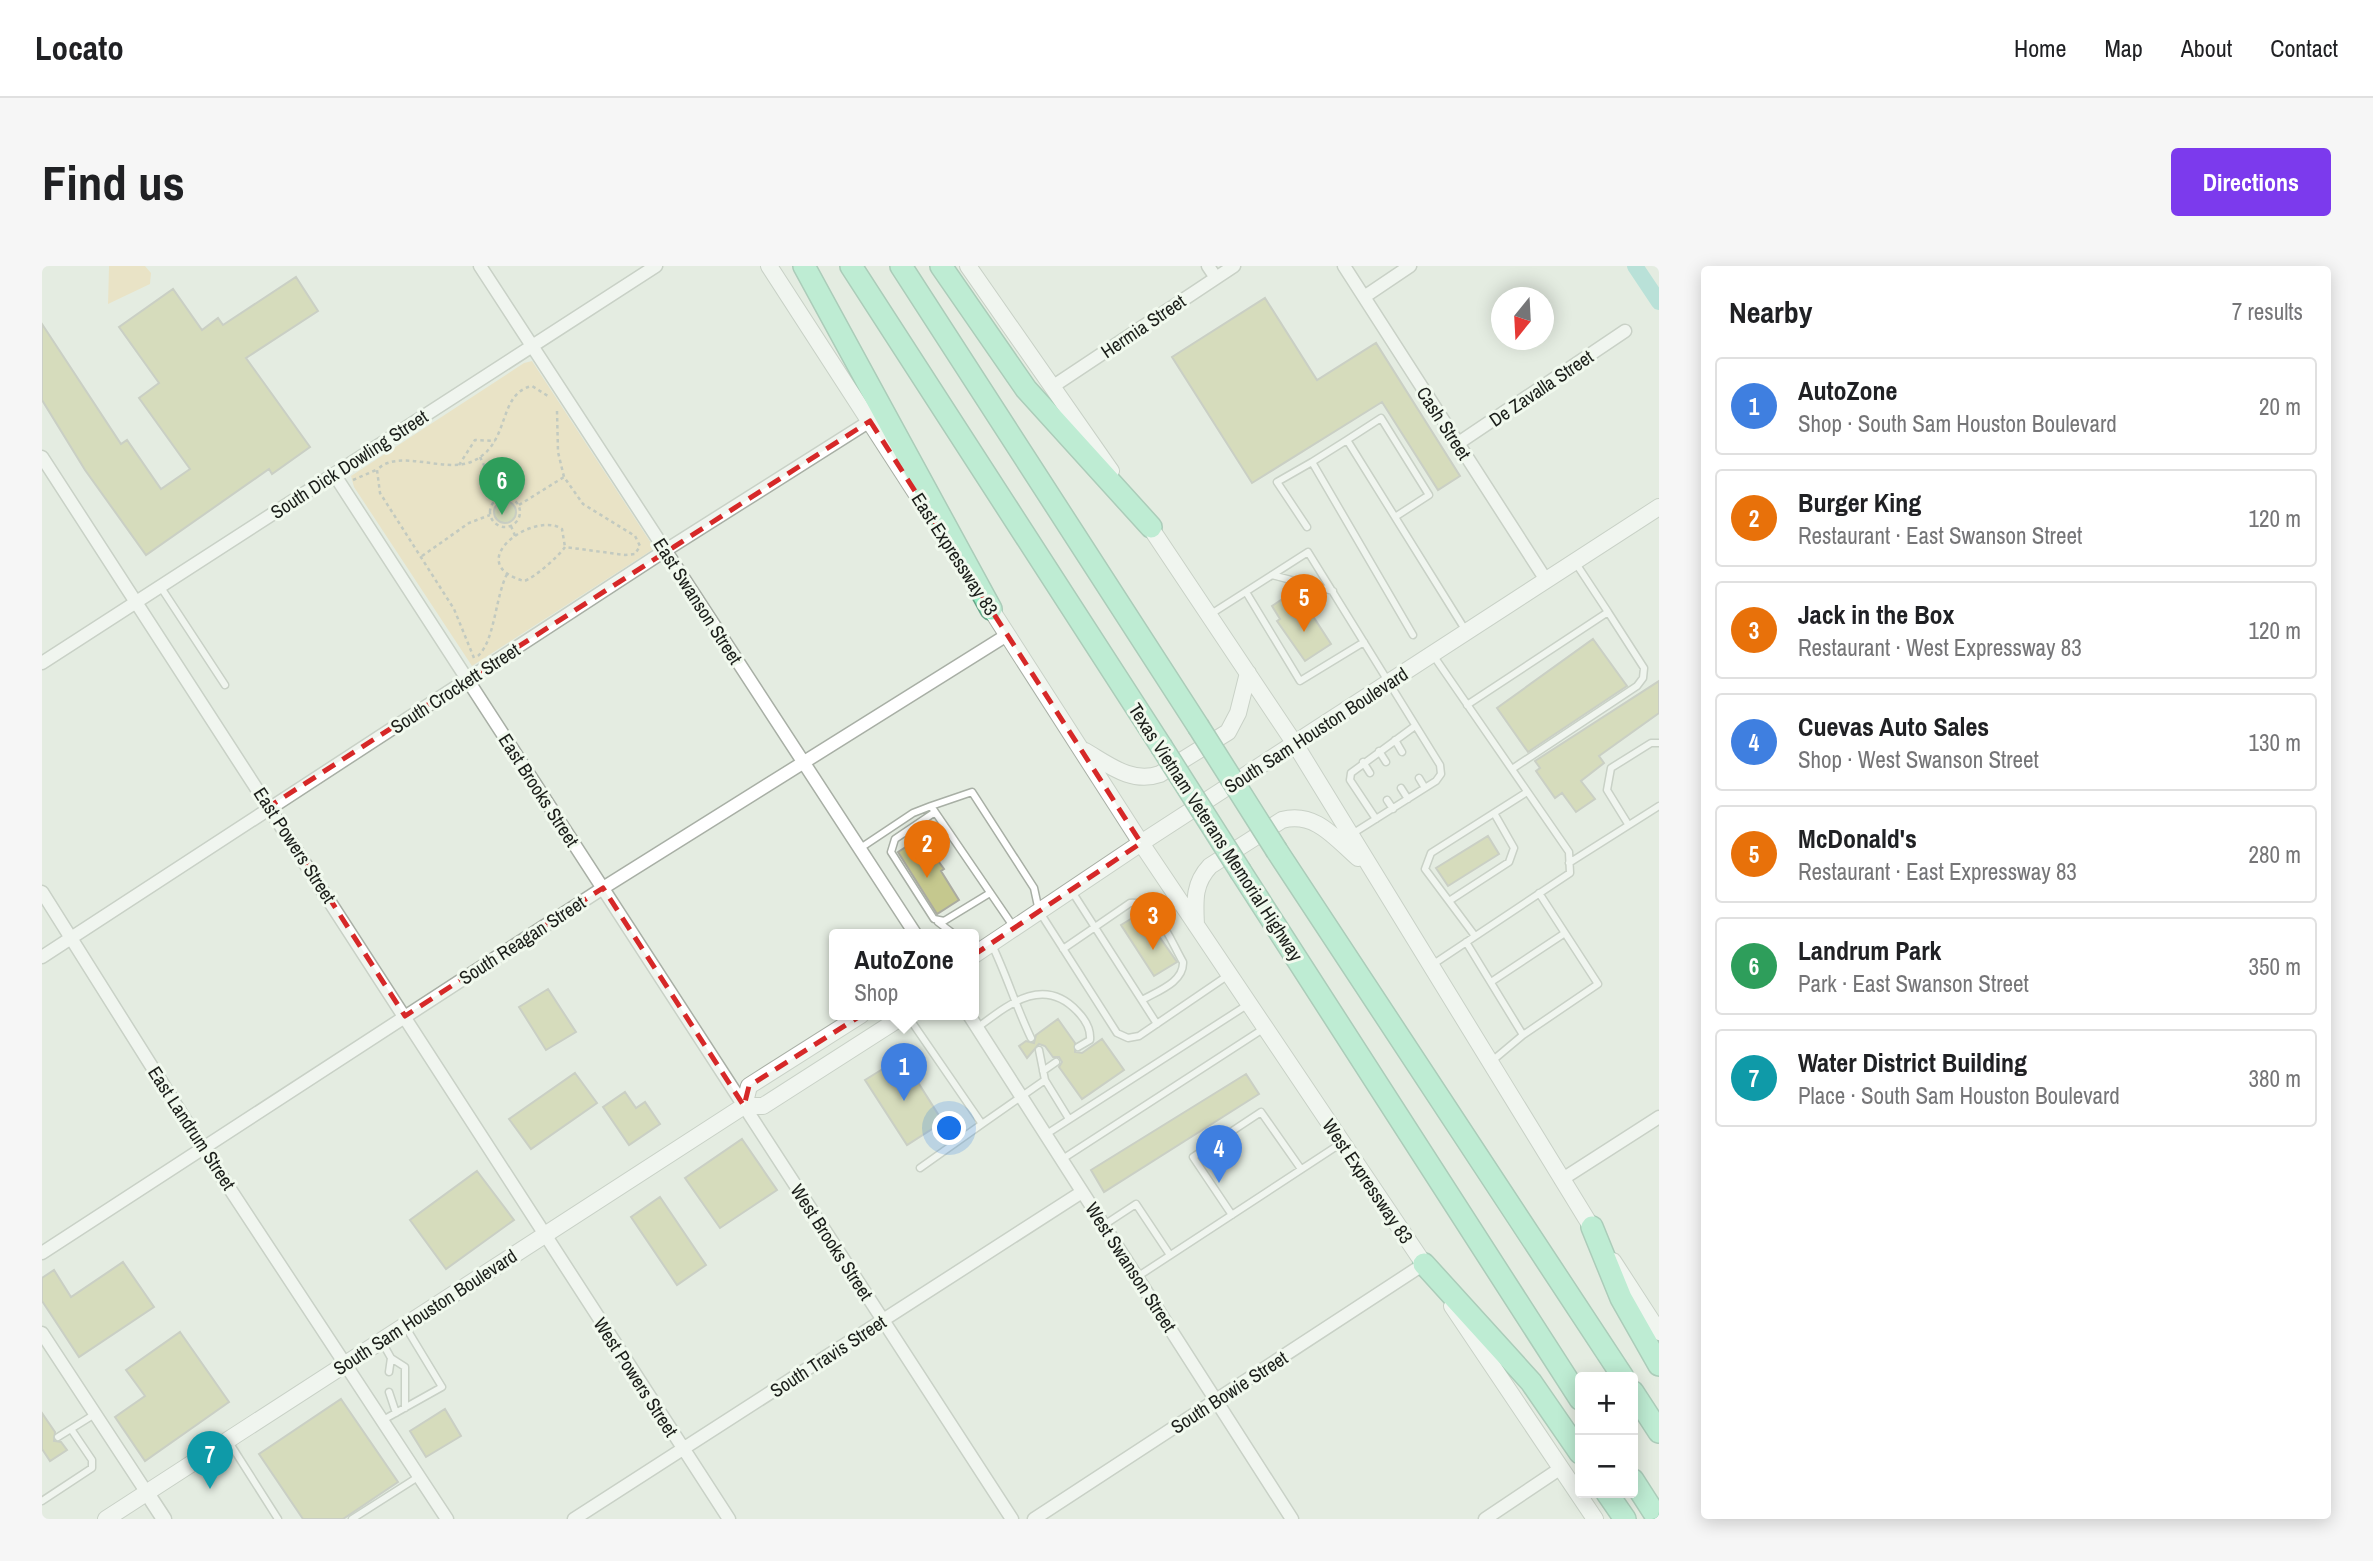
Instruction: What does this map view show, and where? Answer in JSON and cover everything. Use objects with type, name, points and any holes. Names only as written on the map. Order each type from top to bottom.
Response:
[{"type":"highway","points":[[804,266],[990,609]]},
{"type":"highway","name":"Texas Vietnam Veterans Memorial Highway","points":[[852,266],[1575,1391]]},
{"type":"highway","points":[[901,266],[1277,851],[1620,1372]]},
{"type":"highway","points":[[941,266],[1026,389],[1151,527]]},
{"type":"highway","points":[[1592,1227],[1621,1298],[1659,1365]]},
{"type":"highway","points":[[1424,1264],[1531,1382],[1575,1446]]},
{"type":"highway","points":[[1638,1400],[1659,1432]]},
{"type":"highway","points":[[1638,1488],[1658,1519]]},
{"type":"highway","points":[[1610,1498],[1625,1519]]},
{"type":"main road","name":"East Expressway 83","points":[[769,266],[1141,843]]},
{"type":"main road","points":[[968,266],[1151,527],[1295,744],[1561,1180],[1659,1332]]},
{"type":"main road","name":"South Sam Houston Boulevard","points":[[979,950],[1659,507]]},
{"type":"main road","points":[[1083,750],[1129,775],[1149,778],[1160,774],[1228,732],[1238,713],[1248,673]]},
{"type":"main road","points":[[1196,926],[1195,895],[1201,876],[1210,866],[1282,820],[1293,817],[1312,820],[1371,869]]},
{"type":"main road","name":"West Expressway 83","points":[[1141,843],[1595,1519]]},
{"type":"main road","name":"South Sam Houston Boulevard","points":[[744,1106],[749,1086],[853,1020]]},
{"type":"main road","name":"South Sam Houston Boulevard","points":[[106,1519],[744,1106],[763,1106],[898,1020]]},
{"type":"street","name":"East Swanson Street","points":[[480,266],[912,929]]},
{"type":"street","name":"South Dick Dowling Street","points":[[42,663],[656,266]]},
{"type":"street","points":[[1208,266],[1216,278]]},
{"type":"street","name":"Hermia Street","points":[[1052,387],[1234,266]]},
{"type":"street","name":"Cash Street","points":[[1343,266],[1546,580]]},
{"type":"street","points":[[1364,297],[1410,266]]},
{"type":"street","name":"De Zavalla Street","points":[[1457,444],[1625,331]]},
{"type":"street","name":"South Crockett Street","points":[[42,957],[270,806],[870,421]]},
{"type":"street","name":"East Powers Street","points":[[42,457],[545,1235]]},
{"type":"street","name":"East Brooks Street","points":[[334,474],[744,1106]]},
{"type":"street","name":"South Reagan Street","points":[[42,1253],[603,888],[1007,635]]},
{"type":"street","name":"East Landrum Street","points":[[42,892],[203,1148],[447,1519]]},
{"type":"street","name":"West Swanson Street","points":[[972,1020],[1292,1519]]},
{"type":"street","name":"West Brooks Street","points":[[744,1106],[1012,1519]]},
{"type":"street","points":[[1561,1180],[1659,1116]]},
{"type":"street","name":"South Travis Street","points":[[574,1519],[1082,1192]]},
{"type":"street","name":"West Powers Street","points":[[545,1235],[729,1519]]},
{"type":"street","name":"South Bowie Street","points":[[1034,1519],[1424,1264]]},
{"type":"street","points":[[42,1333],[164,1519]]},
{"type":"street","points":[[1485,1519],[1561,1468]]},
{"type":"lane","points":[[1307,527],[1277,482],[1381,418],[1429,495],[1395,517]]},
{"type":"lane","points":[[1347,440],[1467,632]]},
{"type":"lane","points":[[1312,462],[1413,635]]},
{"type":"lane","points":[[1209,615],[1308,552],[1440,765],[1441,774],[1425,788],[1350,835]]},
{"type":"lane","points":[[1511,769],[1637,686],[1643,678],[1644,668],[1575,562]]},
{"type":"lane","points":[[1272,575],[1333,592]]},
{"type":"lane","points":[[160,586],[225,685]]},
{"type":"lane","points":[[1246,592],[1300,681],[1364,642]]},
{"type":"lane","points":[[1467,705],[1608,612]]},
{"type":"lane","points":[[1430,966],[1570,873],[1569,852],[1433,654]]},
{"type":"lane","points":[[1376,819],[1350,780],[1355,767],[1415,726]]},
{"type":"lane","points":[[1395,740],[1402,752]]},
{"type":"lane","points":[[1628,824],[1606,790],[1611,768],[1651,743],[1659,743]]},
{"type":"lane","points":[[1379,751],[1386,762]]},
{"type":"lane","points":[[1363,762],[1370,773]]},
{"type":"lane","points":[[1419,778],[1425,788]]},
{"type":"lane","points":[[1401,788],[1408,799]]},
{"type":"lane","points":[[859,849],[913,813],[933,809],[972,792],[1034,888],[1039,911],[1063,949],[1117,1033],[1128,1038],[1139,1036],[1229,975]]},
{"type":"lane","points":[[1475,936],[1425,869],[1427,860],[1431,853],[1527,792]]},
{"type":"lane","points":[[1387,800],[1393,809]]},
{"type":"lane","points":[[1569,863],[1659,806]]},
{"type":"lane","points":[[933,809],[1014,928]]},
{"type":"lane","points":[[933,809],[895,839],[891,852],[938,922],[947,929]]},
{"type":"lane","points":[[1449,901],[1508,862],[1512,855],[1514,848],[1494,813]]},
{"type":"lane","points":[[1071,890],[1157,1024]]},
{"type":"lane","points":[[938,922],[990,893]]},
{"type":"lane","points":[[1489,1063],[1523,1035],[1598,984],[1539,893]]},
{"type":"lane","points":[[1063,949],[1130,903],[1140,902],[1150,907],[1183,962],[1183,970],[1180,977],[1142,1000]]},
{"type":"lane","points":[[1491,982],[1565,933]]},
{"type":"lane","points":[[1466,942],[1523,1035]]},
{"type":"lane","points":[[979,950],[1012,987],[1013,1001],[1031,1038]]},
{"type":"lane","points":[[977,1028],[1013,1001],[1040,992],[1064,1000],[1078,1011],[1091,1033],[1090,1040],[1078,1047]]},
{"type":"lane","points":[[1045,1135],[1248,1004]]},
{"type":"lane","points":[[909,1020],[982,1124]]},
{"type":"lane","points":[[1061,1160],[1265,1028]]},
{"type":"lane","points":[[1039,1050],[1045,1080],[1069,1119]]},
{"type":"lane","points":[[1043,1071],[1056,1062]]},
{"type":"lane","points":[[919,1168],[1045,1080]]},
{"type":"lane","points":[[1232,1215],[1193,1157],[1261,1112],[1301,1169]]},
{"type":"lane","points":[[1137,1277],[1342,1143]]},
{"type":"lane","points":[[1104,1226],[1136,1204],[1170,1255]]},
{"type":"lane","points":[[383,1420],[442,1387],[405,1325]]},
{"type":"lane","points":[[381,1340],[391,1358],[405,1367],[405,1408]]},
{"type":"lane","points":[[389,1373],[391,1358]]},
{"type":"lane","points":[[389,1392],[396,1413]]},
{"type":"lane","points":[[58,1437],[95,1414]]},
{"type":"lane","points":[[42,1501],[92,1468],[92,1460],[71,1429]]},
{"type":"lane","points":[[228,1440],[278,1519]]},
{"type":"lane","points":[[352,1519],[420,1476]]},
{"type":"path","points":[[353,480],[398,461],[459,465],[480,457],[495,441],[503,427],[509,404],[518,391],[532,386],[549,397]]},
{"type":"path","points":[[555,406],[559,414],[558,452],[564,477],[583,504],[635,536],[640,546],[635,554],[625,555],[565,547]]},
{"type":"path","points":[[459,465],[475,440],[495,441]]},
{"type":"path","points":[[480,457],[500,498]]},
{"type":"path","points":[[377,470],[380,493],[454,609],[474,658]]},
{"type":"path","points":[[519,505],[564,477]]},
{"type":"path","points":[[510,497],[519,505],[520,518],[511,526],[499,526],[490,515],[492,504],[500,498],[510,497]]},
{"type":"path","points":[[421,557],[469,523],[490,515]]},
{"type":"path","points":[[556,525],[565,534],[565,547],[532,579],[524,581],[507,574],[502,569],[498,556],[503,544],[516,538],[536,526],[556,525]]},
{"type":"path","points":[[511,526],[516,538]]},
{"type":"path","points":[[469,661],[487,642],[495,603],[507,574]]},
{"type":"highlighted area","points":[[870,421],[1141,843],[944,975],[922,977],[749,1086],[744,1106],[603,888],[405,1016],[270,806]]},
{"type":"shaded area","points":[[109,266],[145,266],[151,273],[150,284],[108,304]]},
{"type":"shaded area","points":[[532,361],[651,543],[652,550],[472,666],[354,487],[351,476],[524,363]]},
{"type":"building","points":[[296,277],[318,311],[246,358],[310,447],[272,474],[269,469],[146,555],[85,470],[42,400],[42,324],[121,444],[127,440],[161,489],[190,469],[139,398],[159,383],[119,327],[173,289],[202,330],[218,318],[223,325]]},
{"type":"building","points":[[1265,298],[1317,380],[1376,343],[1460,476],[1438,490],[1382,402],[1252,483],[1172,357]]},
{"type":"building","points":[[505,501],[515,508],[516,512],[509,522],[505,523],[495,516],[494,512],[501,502]]},
{"type":"building","points":[[1296,590],[1331,644],[1305,661],[1277,621],[1280,619],[1272,606]]},
{"type":"building","points":[[1593,639],[1627,686],[1528,752],[1497,708]]},
{"type":"building","points":[[1659,681],[1659,713],[1599,756],[1604,763],[1581,781],[1595,799],[1576,812],[1562,793],[1555,798],[1536,771],[1540,768],[1535,761]]},
{"type":"building","points":[[1488,836],[1499,854],[1448,886],[1436,868]]},
{"type":"building","points":[[921,837],[944,869],[941,871],[959,900],[937,914],[898,852]]},
{"type":"building","points":[[1142,912],[1177,962],[1154,976],[1121,925]]},
{"type":"building","points":[[548,989],[576,1032],[546,1050],[519,1007]]},
{"type":"building","points":[[1058,1019],[1075,1043],[1075,1052],[1082,1053],[1102,1039],[1124,1070],[1082,1099],[1059,1067],[1062,1062],[1059,1057],[1053,1057],[1045,1046],[1039,1044],[1027,1058],[1019,1046],[1026,1041],[1034,1043],[1036,1035]]},
{"type":"building","points":[[902,1057],[943,1122],[907,1145],[865,1080]]},
{"type":"building","points":[[575,1073],[597,1103],[531,1149],[509,1119]]},
{"type":"building","points":[[1246,1074],[1259,1094],[1104,1192],[1091,1170]]},
{"type":"building","points":[[625,1092],[636,1108],[645,1102],[660,1124],[629,1145],[603,1107]]},
{"type":"building","points":[[742,1139],[777,1190],[720,1228],[685,1178]]},
{"type":"building","points":[[477,1171],[514,1220],[446,1269],[410,1220]]},
{"type":"building","points":[[660,1197],[706,1265],[677,1285],[631,1217]]},
{"type":"building","points":[[123,1262],[154,1307],[79,1357],[42,1301],[42,1278],[54,1270],[71,1297]]},
{"type":"building","points":[[180,1332],[229,1402],[145,1461],[115,1417],[145,1396],[126,1370]]},
{"type":"building","points":[[341,1399],[398,1482],[343,1519],[303,1519],[259,1454]]},
{"type":"building","points":[[445,1409],[461,1436],[426,1457],[410,1431]]},
{"type":"building","points":[[42,1413],[55,1432],[54,1441],[61,1442],[67,1450],[50,1461],[42,1449]]},
{"type":"waterway","points":[[1635,266],[1659,302]]},
{"type":"place","name":"Landrum Park","points":[[502,515]]},
{"type":"place","name":"McDonald's","points":[[1304,632]]},
{"type":"place","name":"Burger King","points":[[927,878]]},
{"type":"place","name":"Jack in the Box","points":[[1153,950]]},
{"type":"place","name":"AutoZone","points":[[904,1101]]},
{"type":"place","name":"Cuevas Auto Sales","points":[[1219,1183]]},
{"type":"place","name":"Water District Building","points":[[210,1489]]}]
